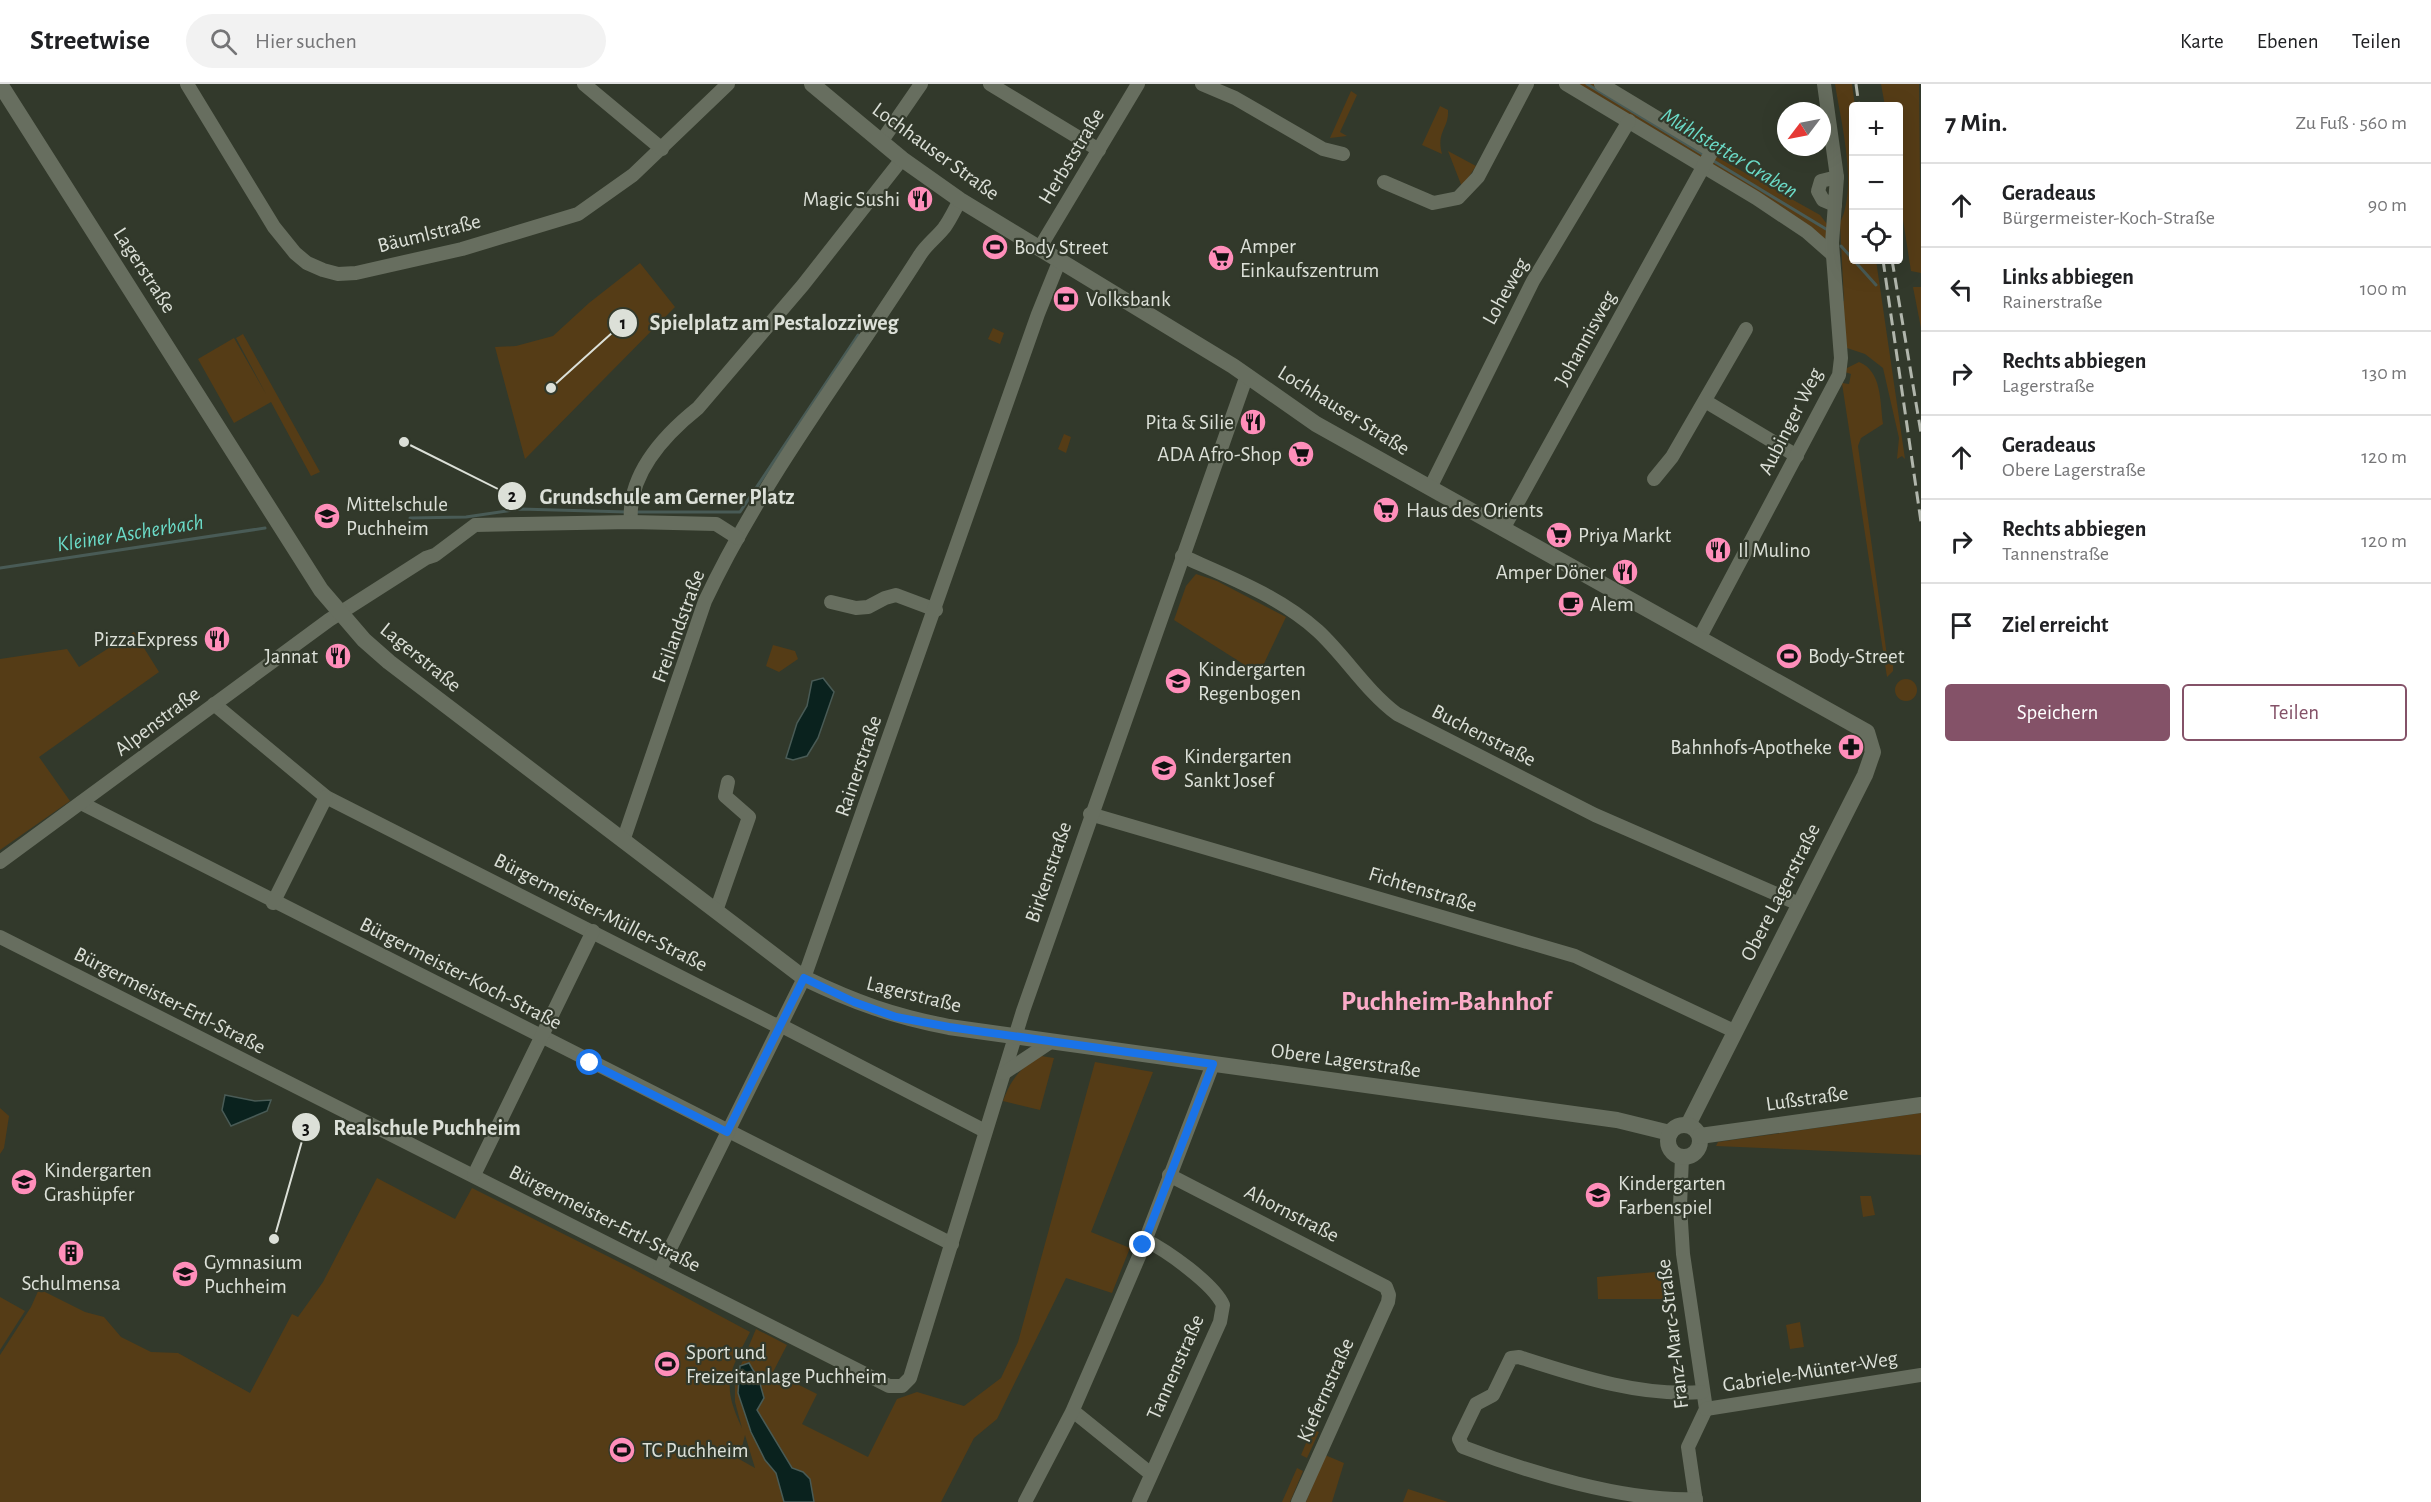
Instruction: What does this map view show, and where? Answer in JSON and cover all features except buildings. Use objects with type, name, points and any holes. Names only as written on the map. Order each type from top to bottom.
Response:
[{"type":"street","name":"Lagerstraße","points":[[0,84],[174,356],[239,465],[339,613],[383,657],[804,978],[854,1002],[896,1017],[1015,1036]]},
{"type":"street","name":"Bäumlstraße","points":[[187,84],[274,227],[308,263],[338,274],[356,273],[462,249],[578,214],[606,197],[662,149],[728,84]]},
{"type":"street","points":[[584,84],[662,149]]},
{"type":"street","name":"Lochhauser Straße","points":[[812,84],[902,159],[960,200],[1247,375],[1316,424],[1854,723],[1867,732],[1871,742]]},
{"type":"street","points":[[881,142],[921,84]]},
{"type":"street","points":[[990,84],[1098,150]]},
{"type":"street","name":"Herbststraße","points":[[1039,249],[1138,84]]},
{"type":"street","points":[[1202,84],[1235,98],[1323,148],[1343,154]]},
{"type":"street","points":[[1383,182],[1433,203],[1458,198],[1478,177],[1527,84]]},
{"type":"street","points":[[1566,84],[1629,121],[1706,160],[1807,232],[1833,243]]},
{"type":"street","points":[[1601,84],[1712,151],[1706,160]]},
{"type":"street","name":"Aubinger Weg","points":[[1700,637],[1839,375],[1841,358],[1833,243],[1835,205],[1823,200],[1818,191],[1821,181],[1837,177],[1824,84]]},
{"type":"street","name":"Loheweg","points":[[1430,488],[1533,281],[1629,121]]},
{"type":"street","points":[[631,513],[634,485],[648,460],[680,422],[698,408],[803,285],[902,159]]},
{"type":"street","name":"Johannisweg","points":[[1503,529],[1706,160]]},
{"type":"street","name":"Freilandstraße","points":[[622,841],[705,601],[738,538],[776,471],[864,344],[924,248],[944,228],[960,200]]},
{"type":"street","name":"Rainerstraße","points":[[660,1269],[804,978],[936,610],[1038,314],[1059,262]]},
{"type":"street","points":[[1654,479],[1672,457],[1746,329]]},
{"type":"street","name":"Birkenstraße","points":[[902,1386],[910,1378],[1015,1036],[1090,814],[1247,375]]},
{"type":"street","points":[[1705,401],[1797,456]]},
{"type":"street","name":"Alpenstraße","points":[[0,862],[339,613],[426,558],[435,555],[475,525],[631,513],[716,524],[738,538]]},
{"type":"street","name":"Buchenstraße","points":[[1182,556],[1242,582],[1283,604],[1317,631],[1378,699],[1397,714],[1595,815],[1798,904]]},
{"type":"street","points":[[831,602],[856,608],[868,607],[885,598],[896,596],[936,610]]},
{"type":"street","name":"Bürgermeister-Müller-Straße","points":[[214,704],[326,797],[773,1024],[780,1025],[985,1131]]},
{"type":"street","name":"Obere Lagerstraße","points":[[1682,1157],[1696,1152],[1694,1130],[1734,1031],[1865,776],[1873,752],[1871,742]]},
{"type":"street","points":[[716,911],[749,817],[725,796],[728,782]]},
{"type":"street","points":[[273,903],[326,797]]},
{"type":"street","name":"Bürgermeister-Koch-Straße","points":[[81,803],[273,903],[952,1244]]},
{"type":"street","name":"Fichtenstraße","points":[[1090,814],[1256,860],[1575,956],[1734,1031]]},
{"type":"street","points":[[474,1175],[593,931]]},
{"type":"street","name":"Bürgermeister-Ertl-Straße","points":[[0,937],[890,1386],[902,1386]]},
{"type":"street","name":"Obere Lagerstraße","points":[[1015,1036],[1617,1120],[1670,1133]]},
{"type":"street","points":[[1004,1073],[1052,1041]]},
{"type":"street","points":[[1025,1502],[1073,1411],[1145,1240],[1213,1064]]},
{"type":"street","name":"Lußstraße","points":[[1694,1130],[1921,1105]]},
{"type":"street","points":[[1682,1157],[1670,1148],[1670,1133],[1677,1126],[1694,1130]]},
{"type":"street","name":"Franz-Marc-Straße","points":[[1682,1157],[1680,1206],[1683,1254],[1706,1408],[1688,1447],[1696,1500]]},
{"type":"street","name":"Ahornstraße","points":[[1169,1175],[1366,1276],[1386,1287],[1389,1295]]},
{"type":"street","name":"Tannenstraße","points":[[1139,1502],[1220,1322],[1223,1305],[1215,1293],[1161,1248],[1145,1240]]},
{"type":"street","name":"Kiefernstraße","points":[[1298,1502],[1389,1295]]},
{"type":"street","points":[[1696,1500],[1666,1500],[1583,1487],[1525,1470],[1463,1447],[1459,1439],[1476,1404],[1493,1395],[1511,1358],[1519,1357],[1595,1381],[1637,1389],[1686,1394],[1702,1392]]},
{"type":"street","name":"Gabriele-Münter-Weg","points":[[1706,1408],[1921,1375]]},
{"type":"street","points":[[1073,1411],[1151,1474]]},
{"type":"shaded area","points":[[1573,84],[1596,84],[1705,150],[1699,160]]},
{"type":"shaded area","points":[[1835,84],[1852,84],[1854,102],[1849,102],[1849,264],[1877,264],[1905,459],[1902,456],[1897,459],[1899,438],[1883,368],[1865,354],[1847,348],[1841,302],[1844,301],[1840,223],[1848,191],[1844,135]]},
{"type":"shaded area","points":[[1881,84],[1919,84],[1921,273],[1911,271],[1903,220],[1903,102],[1884,102]]},
{"type":"shaded area","points":[[1351,91],[1357,95],[1340,132],[1347,136],[1330,138]]},
{"type":"shaded area","points":[[1440,106],[1448,110],[1441,140],[1442,154],[1422,145]]},
{"type":"shaded area","points":[[1448,151],[1476,166],[1462,187]]},
{"type":"shaded area","points":[[1715,156],[1820,215],[1827,224],[1825,242],[1709,166]]},
{"type":"shaded area","points":[[640,263],[675,307],[525,459],[495,347],[516,346],[553,336],[589,303]]},
{"type":"shaded area","points":[[1913,287],[1921,287],[1921,328]]},
{"type":"shaded area","points":[[993,328],[1004,333],[1000,344],[988,339]]},
{"type":"shaded area","points":[[243,334],[320,472],[311,476],[271,402],[234,423],[198,359],[234,338],[266,394],[236,338]]},
{"type":"shaded area","points":[[1859,362],[1867,366],[1876,380],[1883,424],[1861,438],[1858,446],[1888,663],[1893,661],[1893,671],[1887,677],[1842,383],[1849,384],[1851,374],[1845,372],[1845,369]]},
{"type":"shaded area","points":[[1064,434],[1071,437],[1066,453],[1058,449]]},
{"type":"shaded area","points":[[1196,574],[1217,581],[1286,617],[1259,674],[1174,620],[1186,586]]},
{"type":"shaded area","points":[[134,632],[159,672],[39,757],[70,801],[0,850],[0,659],[67,649],[79,667]]},
{"type":"shaded area","points":[[773,645],[795,651],[798,659],[779,672],[766,666]]},
{"type":"shaded area","points":[[1902,679],[1910,679],[1917,686],[1917,694],[1910,701],[1902,701],[1895,694],[1895,686]]},
{"type":"shaded area","points":[[1041,1056],[1054,1058],[1040,1110],[1003,1101],[1017,1074]]},
{"type":"shaded area","points":[[1095,1062],[1153,1072],[1091,1232],[1130,1248],[1112,1293],[1066,1278],[997,1419],[974,1438],[941,1502],[0,1502],[0,1355],[31,1307],[39,1289],[85,1312],[104,1317],[121,1337],[151,1352],[178,1353],[250,1393],[292,1314],[298,1317],[323,1282],[377,1178],[455,1219],[472,1188],[631,1268],[750,1332],[730,1379],[731,1400],[742,1428],[735,1402],[735,1379],[756,1329],[787,1345],[773,1372],[817,1394],[802,1424],[868,1457],[897,1399],[917,1392],[964,1406],[1001,1378],[1018,1342]],"holes":[[[745,1435],[755,1468],[739,1459]]]},
{"type":"shaded area","points":[[0,1108],[9,1116],[4,1148],[0,1154]]},
{"type":"shaded area","points":[[1921,1113],[1921,1155],[1716,1146],[1718,1142]]},
{"type":"shaded area","points":[[1860,1196],[1871,1196],[1875,1215],[1863,1217]]},
{"type":"shaded area","points":[[1668,1261],[1670,1261],[1674,1299],[1598,1299],[1597,1277],[1668,1271]]},
{"type":"shaded area","points":[[0,1297],[25,1311],[0,1350]]},
{"type":"shaded area","points":[[1800,1322],[1804,1347],[1790,1349],[1786,1325]]},
{"type":"shaded area","points":[[1312,1429],[1319,1432],[1307,1458],[1301,1455]]},
{"type":"shaded area","points":[[1325,1455],[1344,1463],[1332,1502],[1306,1502]]},
{"type":"shaded area","points":[[1297,1468],[1303,1471],[1290,1502],[1282,1502]]},
{"type":"shaded area","points":[[1408,1489],[1448,1502],[1403,1502]]},
{"type":"water","points":[[823,678],[834,692],[818,738],[807,756],[793,760],[786,758],[797,723],[807,706],[812,681]]},
{"type":"water","points":[[225,1095],[255,1101],[271,1100],[267,1111],[231,1126],[222,1110]]},
{"type":"water","points":[[749,1363],[759,1380],[764,1398],[757,1410],[792,1468],[803,1472],[810,1479],[814,1502],[784,1502],[776,1473],[765,1460],[751,1432],[738,1393],[740,1366]]},
{"type":"waterway","name":"Mühlstetter Graben","points":[[1587,84],[1704,155]]},
{"type":"waterway","name":"Mühlstetter Graben","points":[[1712,160],[1826,229]]},
{"type":"waterway","name":"Mühlstetter Graben","points":[[1841,246],[1876,285]]},
{"type":"waterway","name":"Kleiner Ascherbach","points":[[634,512],[740,512],[858,335]]},
{"type":"waterway","name":"Kleiner Ascherbach","points":[[410,518],[466,517],[520,509],[627,512]]},
{"type":"waterway","name":"Kleiner Ascherbach","points":[[0,568],[265,528]]},
{"type":"railway","points":[[1856,84],[1858,102]]},
{"type":"railway","points":[[1884,264],[1921,522]]},
{"type":"railway","points":[[1893,264],[1921,433]]},
{"type":"place","name":"Magic Sushi","points":[[920,199]]},
{"type":"place","name":"Body Street","points":[[995,247]]},
{"type":"place","name":"Amper Einkaufszentrum","points":[[1221,258]]},
{"type":"place","name":"Volksbank","points":[[1066,299]]},
{"type":"place","name":"Spielplatz am Pestalozziweg","points":[[551,388]]},
{"type":"place","name":"Pita & Silie","points":[[1253,422]]},
{"type":"place","name":"Grundschule am Gerner Platz","points":[[404,442]]},
{"type":"place","name":"ADA Afro-Shop","points":[[1301,454]]},
{"type":"place","name":"Haus des Orients","points":[[1386,510]]},
{"type":"place","name":"Mittelschule Puchheim","points":[[327,516]]},
{"type":"place","name":"Priya Markt","points":[[1559,535]]},
{"type":"place","name":"Il Mulino","points":[[1718,550]]},
{"type":"place","name":"Amper Döner","points":[[1625,572]]},
{"type":"place","name":"Alem","points":[[1571,604]]},
{"type":"place","name":"PizzaExpress","points":[[217,639]]},
{"type":"place","name":"Jannat","points":[[338,656]]},
{"type":"place","name":"Body-Street","points":[[1789,656]]},
{"type":"place","name":"Kindergarten Regenbogen","points":[[1178,681]]},
{"type":"place","name":"Bahnhofs-Apotheke","points":[[1851,747]]},
{"type":"place","name":"Kindergarten Sankt Josef","points":[[1164,768]]},
{"type":"place","name":"Kindergarten Grashüpfer","points":[[24,1182]]},
{"type":"place","name":"Kindergarten Farbenspiel","points":[[1598,1195]]},
{"type":"place","name":"Realschule Puchheim","points":[[274,1239]]},
{"type":"place","name":"Schulmensa","points":[[71,1253]]},
{"type":"place","name":"Gymnasium Puchheim","points":[[185,1274]]},
{"type":"place","name":"Sport und Freizeitanlage Puchheim","points":[[667,1364]]},
{"type":"place","name":"TC Puchheim","points":[[622,1450]]},
{"type":"district","name":"Puchheim-Bahnhof","points":[[1446,1001]]},
{"type":"route","points":[[590,1063],[727,1132],[804,978],[854,1002],[896,1017],[949,1027],[1213,1064],[1143,1245]]}]
